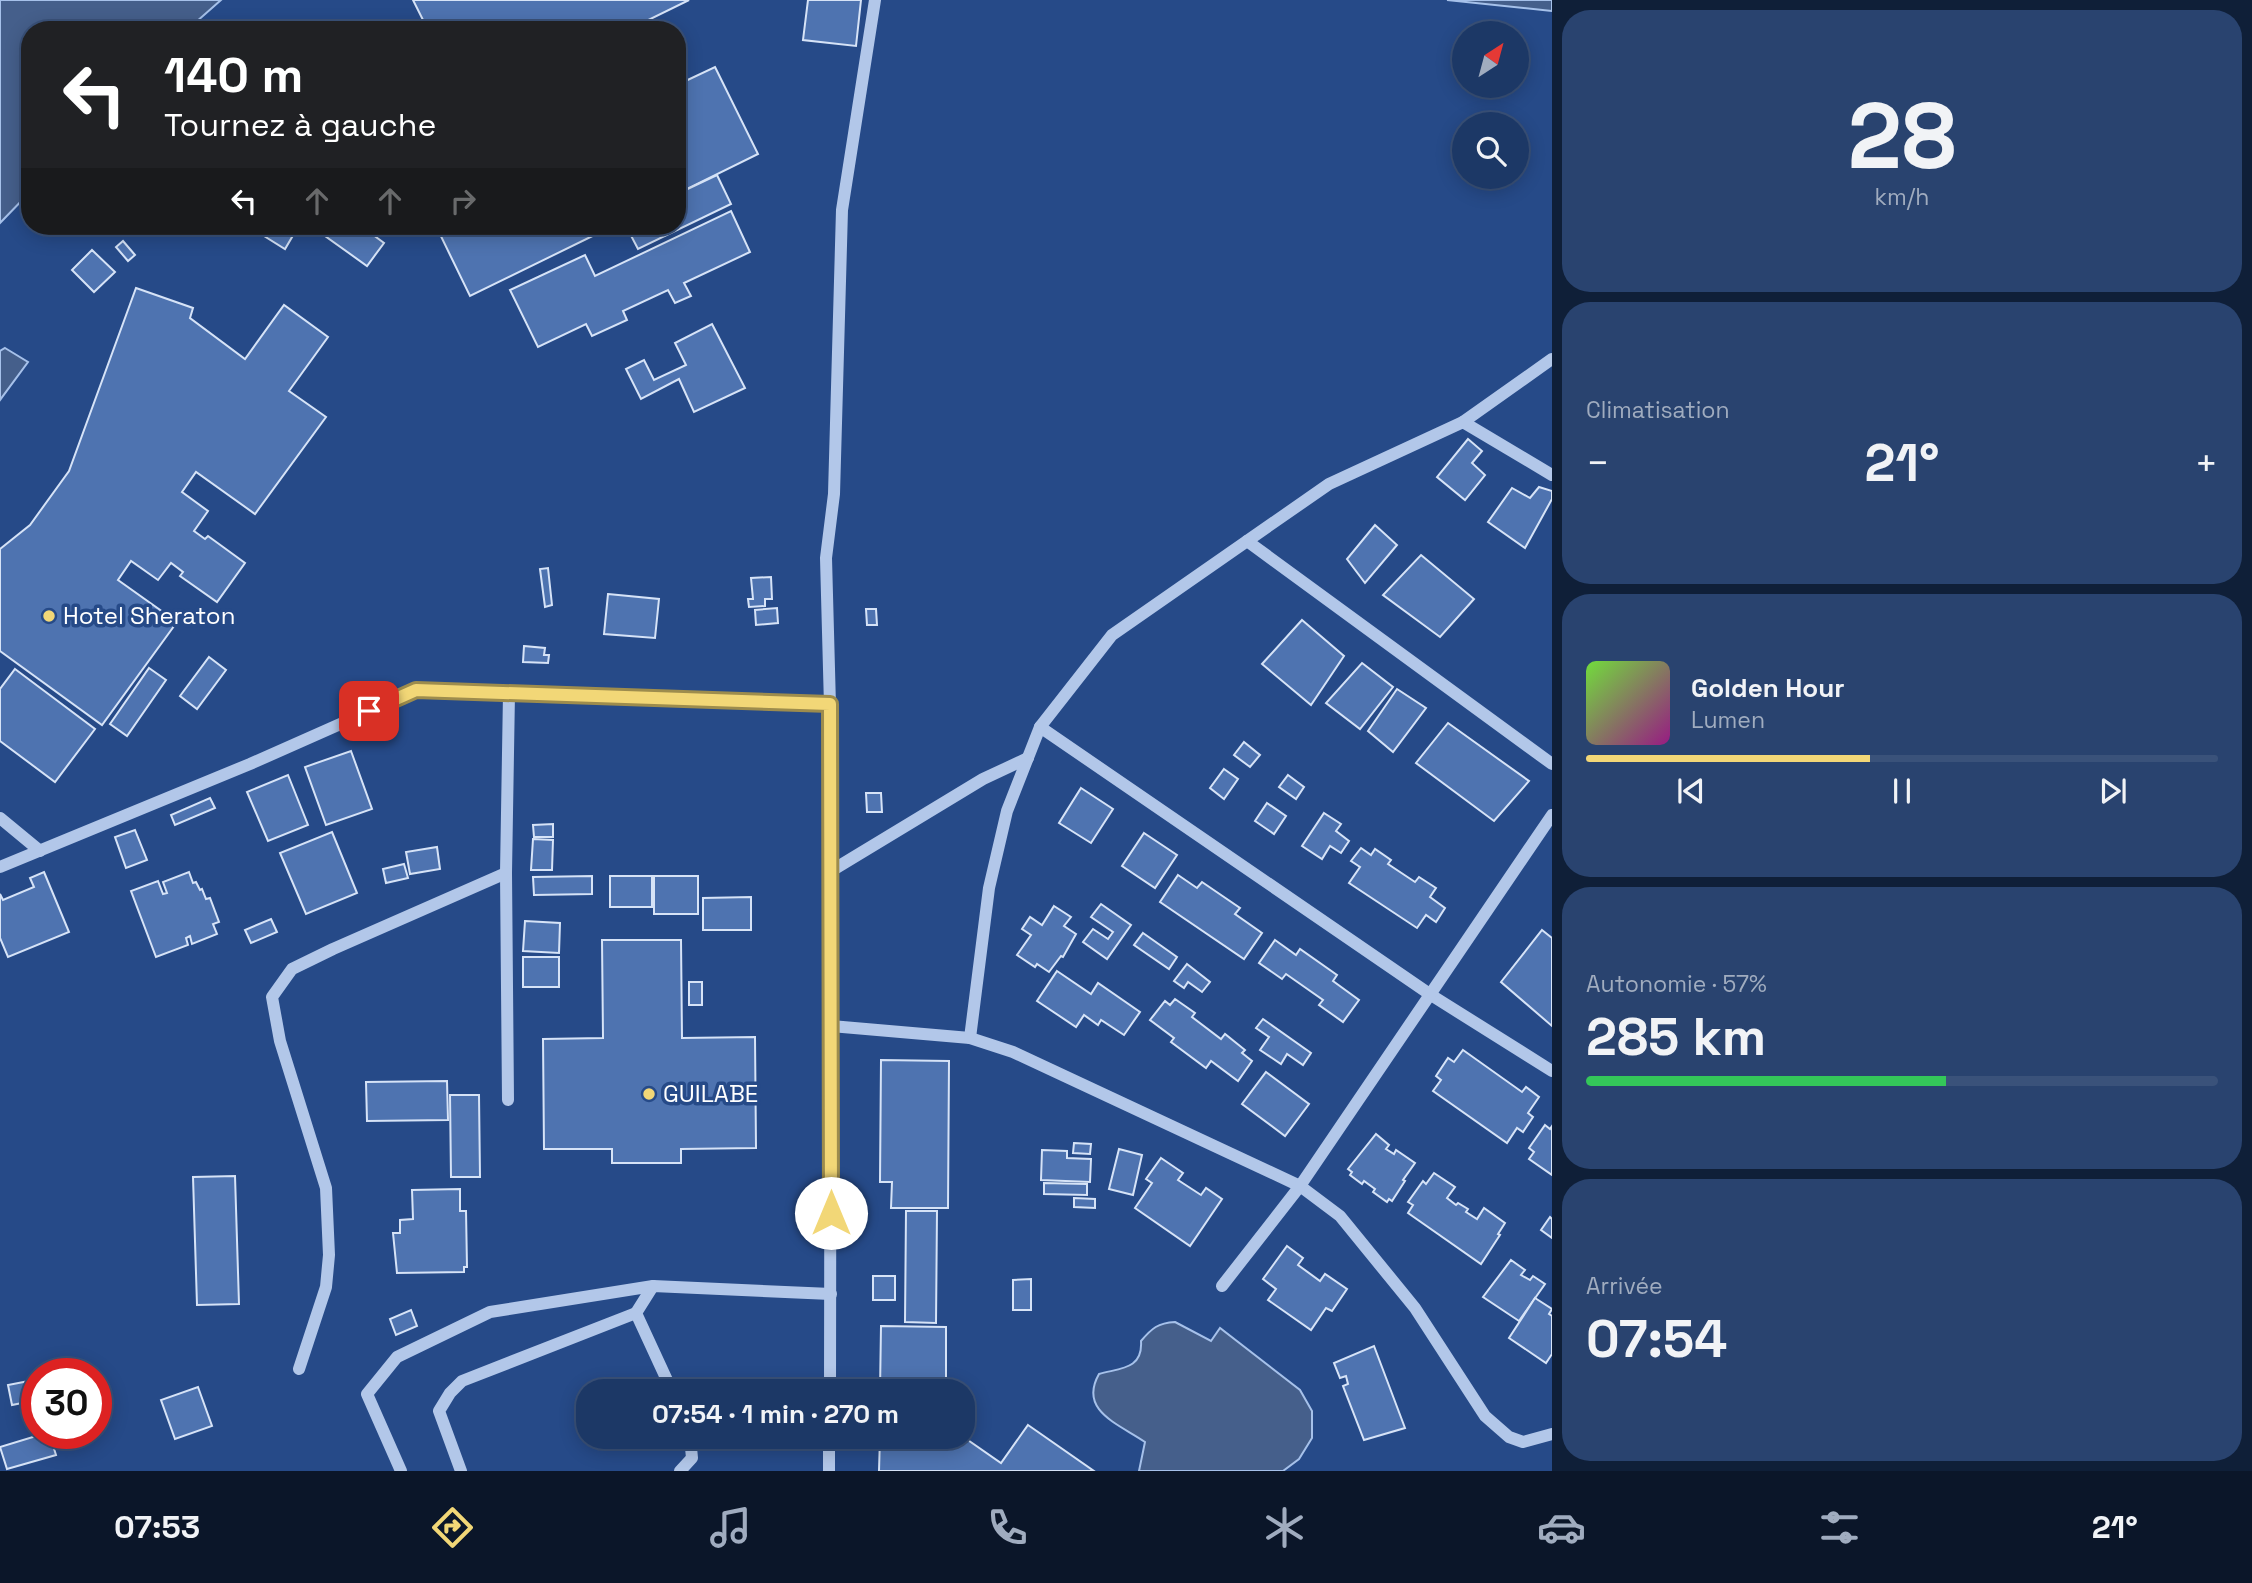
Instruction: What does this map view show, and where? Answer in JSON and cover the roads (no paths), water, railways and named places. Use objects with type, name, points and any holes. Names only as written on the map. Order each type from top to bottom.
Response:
[{"type":"street","points":[[830,1379],[831,871],[826,558],[834,495],[842,210],[875,0]]},
{"type":"street","points":[[970,1038],[989,888],[1007,811],[1040,727],[1112,635],[1329,484],[1463,422],[1552,359]]},
{"type":"street","points":[[1463,422],[1552,475]]},
{"type":"street","points":[[1247,541],[1552,764]]},
{"type":"street","points":[[0,867],[250,764],[416,690],[830,704]]},
{"type":"street","points":[[508,1100],[506,873],[509,693]]},
{"type":"street","points":[[1040,727],[1431,995],[1552,1071]]},
{"type":"street","points":[[831,871],[983,779],[1028,758]]},
{"type":"street","points":[[1222,1286],[1300,1186],[1552,815]]},
{"type":"street","points":[[0,818],[40,851]]},
{"type":"street","points":[[299,1370],[326,1287],[326,1188],[281,1041],[272,998],[292,969],[506,873]]},
{"type":"street","points":[[831,1026],[970,1038],[1013,1052],[1300,1186],[1340,1216],[1415,1308],[1485,1416],[1509,1437],[1523,1442],[1552,1434]]},
{"type":"street","points":[[401,1471],[367,1394],[397,1357],[490,1312],[653,1286],[831,1294]]},
{"type":"street","points":[[461,1471],[439,1411],[450,1393],[463,1381],[636,1313],[653,1286]]},
{"type":"street","points":[[636,1313],[666,1379]]},
{"type":"street","points":[[829,1449],[829,1471]]},
{"type":"street","points":[[681,1471],[692,1464]]},
{"type":"water","points":[[0,0],[221,0],[197,21],[21,21],[21,201],[0,223]]},
{"type":"water","points":[[1447,0],[1552,0],[1552,11]]},
{"type":"water","points":[[5,348],[28,362],[0,400],[0,351]]},
{"type":"water","points":[[1175,1322],[1211,1341],[1220,1328],[1300,1390],[1312,1411],[1312,1438],[1299,1459],[1283,1471],[1139,1471],[1145,1442],[1104,1415],[1097,1407],[1094,1387],[1099,1374],[1122,1369],[1134,1363],[1141,1350],[1141,1341],[1152,1330]]},
{"type":"place","name":"Hotel Sheraton","points":[[49,616]]},
{"type":"place","name":"GUILABE","points":[[649,1094]]}]
